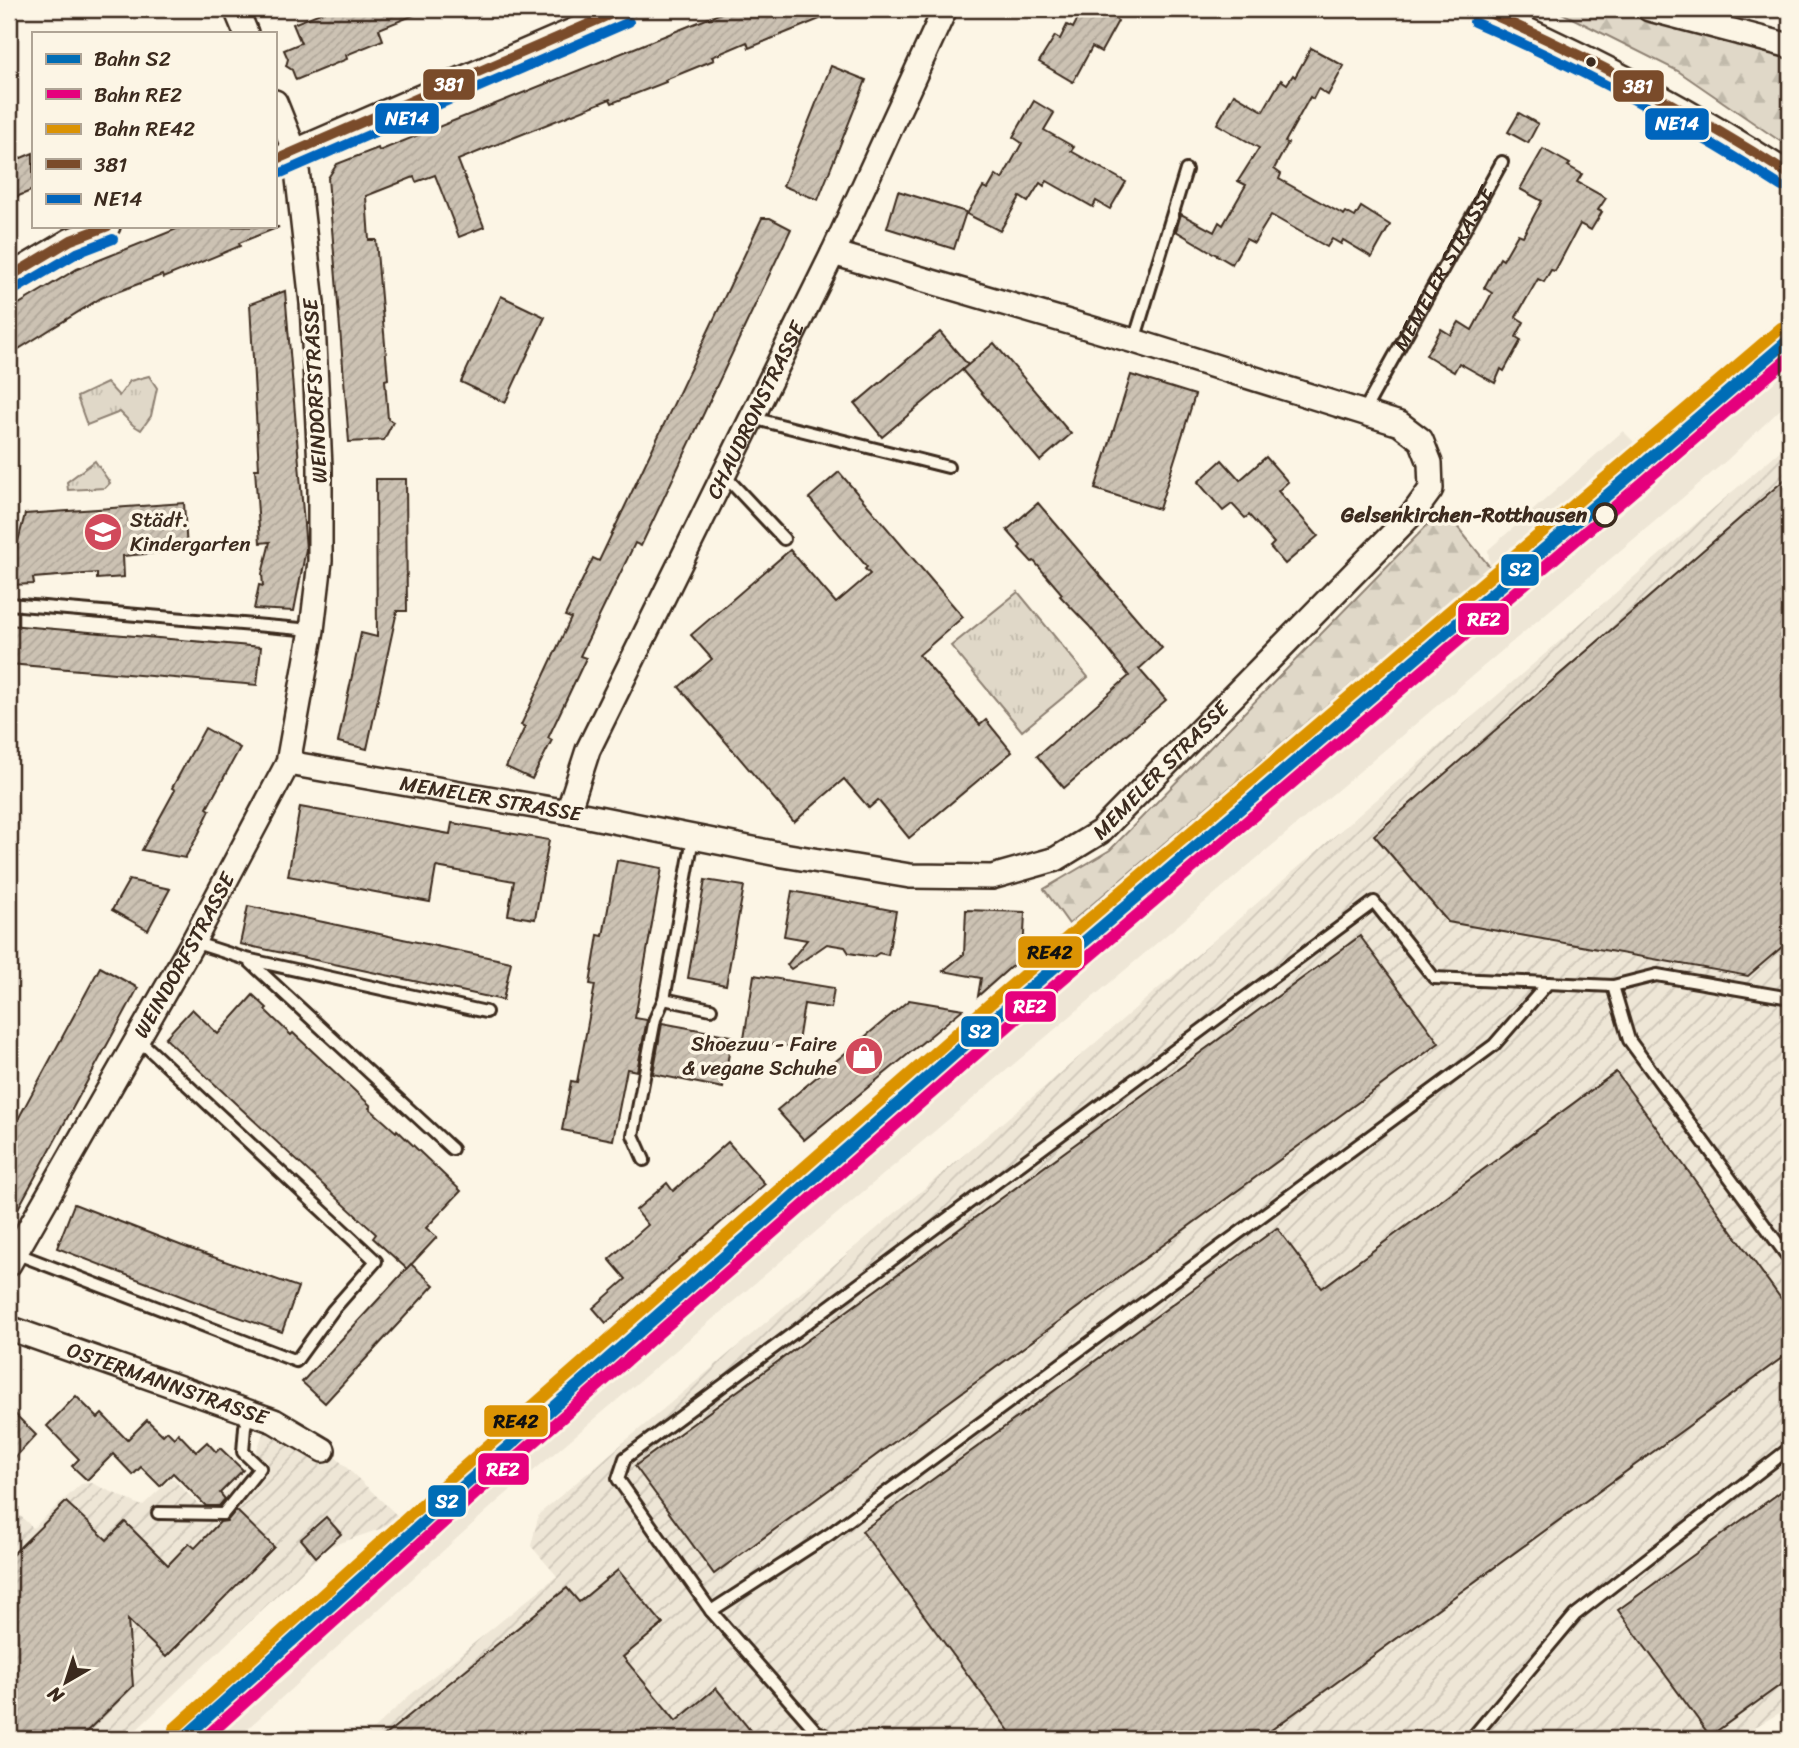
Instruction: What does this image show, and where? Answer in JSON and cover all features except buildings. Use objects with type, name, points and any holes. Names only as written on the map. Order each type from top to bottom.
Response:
[{"type":"street","points":[[236,9],[246,32]]},
{"type":"street","points":[[285,156],[623,9]]},
{"type":"street","name":"CHAUDRONSTRASSE","points":[[568,812],[589,750],[833,253],[945,9]]},
{"type":"street","points":[[1480,9],[1535,32],[1642,86],[1790,175]]},
{"type":"street","points":[[1649,9],[1790,46]]},
{"type":"street","name":"WEINDORFSTRASSE","points":[[12,1259],[193,942],[288,763],[312,630],[320,561],[320,467],[312,303],[276,107]]},
{"type":"street","points":[[9,277],[71,240],[103,228]]},
{"type":"street","name":"MEMELER STRASSE","points":[[288,763],[910,876],[992,877],[1056,859],[1100,832],[1415,511],[1431,489],[1430,463],[1421,440],[1400,424],[1134,341],[833,253]]},
{"type":"street","name":"OSTERMANNSTRASSE","points":[[9,1328],[274,1421],[323,1450]]},
{"type":"lane","name":"MEMELER STRASSE","points":[[1364,411],[1502,162]]},
{"type":"lane","points":[[1134,341],[1186,170]]},
{"type":"lane","points":[[752,418],[948,467]]},
{"type":"lane","points":[[724,475],[784,539]]},
{"type":"lane","points":[[9,604],[312,630]]},
{"type":"lane","points":[[644,1160],[634,1135],[655,1019],[664,999],[693,838]]},
{"type":"lane","points":[[832,1739],[816,1731],[711,1611],[618,1479],[625,1458],[636,1449],[1374,902],[1434,978],[1613,986],[1657,975],[1790,998]]},
{"type":"lane","points":[[193,942],[246,959],[486,1012]]},
{"type":"lane","points":[[246,959],[452,1149]]},
{"type":"lane","points":[[711,1611],[830,1534],[1494,1045],[1548,983]]},
{"type":"lane","points":[[1613,986],[1629,1040],[1790,1260]]},
{"type":"lane","points":[[664,999],[711,1009]]},
{"type":"lane","points":[[12,1259],[296,1361],[333,1310],[376,1261],[136,1038]]},
{"type":"lane","points":[[158,1513],[223,1514],[260,1468],[243,1452],[249,1413]]},
{"type":"lane","points":[[1471,1739],[1575,1615],[1790,1448]]},
{"type":"shaded area","points":[[1790,310],[1790,400],[1726,461],[499,1500],[236,1739],[155,1739],[403,1521],[1069,924],[1490,567],[1488,550],[1623,431],[1634,442]]},
{"type":"shaded area","points":[[1790,442],[1790,1707],[1734,1739],[1620,1739],[1597,1729],[1592,1739],[363,1739],[410,1695],[557,1576],[531,1546],[539,1514],[1042,1089]]},
{"type":"shaded area","points":[[268,1422],[329,1451],[403,1521],[328,1547],[127,1739],[9,1739],[9,1505],[33,1528],[81,1484],[92,1483],[142,1506],[172,1478],[201,1507],[214,1504],[249,1469]]},
{"type":"green space","points":[[1554,9],[1608,9],[1790,58],[1790,148],[1678,71]]},
{"type":"green space","points":[[149,376],[157,388],[151,416],[141,430],[120,412],[87,425],[77,397],[107,383],[119,396],[130,381]]},
{"type":"green space","points":[[95,461],[110,483],[105,488],[68,490],[67,482]]},
{"type":"green space","points":[[1443,509],[1490,567],[1069,924],[1044,889],[1110,850]]},
{"type":"green space","points":[[1018,592],[1088,677],[1022,731],[951,646]]},
{"type":"rail line","name":"RE42","points":[[174,1729],[458,1472],[999,996],[1781,328]]},
{"type":"rail line","name":"S2","points":[[183,1739],[467,1483],[1008,1007],[1790,339]]},
{"type":"rail line","name":"RE2","points":[[204,1739],[476,1493],[1017,1018],[1790,357]]},
{"type":"transit line","name":"381","points":[[276,160],[623,9]]},
{"type":"transit line","name":"381","points":[[1480,9],[1638,86],[1790,175]]},
{"type":"transit line","name":"NE14","points":[[281,173],[629,22]]},
{"type":"transit line","name":"NE14","points":[[1474,22],[1632,99],[1708,141],[1782,187]]},
{"type":"transit line","name":"381","points":[[9,277],[71,240],[103,228]]},
{"type":"transit line","name":"NE14","points":[[16,289],[77,253],[113,239]]},
{"type":"place","name":"Gelsenkirchen-Rotthausen","points":[[1605,515]]},
{"type":"place","name":"Städt. Kindergarten","points":[[103,532]]},
{"type":"place","name":"Shoezuu - Faire & vegane Schuhe","points":[[864,1056]]}]
